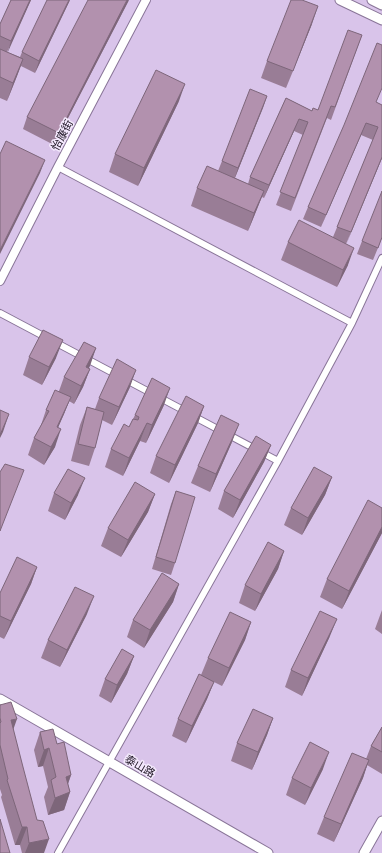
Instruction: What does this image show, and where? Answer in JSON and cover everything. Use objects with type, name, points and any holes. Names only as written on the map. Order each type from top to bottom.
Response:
[{"type":"main road","points":[[340,0],[382,20]]},
{"type":"main road","points":[[372,0],[382,5]]},
{"type":"main road","name":"泰山路","points":[[0,699],[268,853]]},
{"type":"main road","points":[[364,853],[382,821]]},
{"type":"street","name":"怡康街","points":[[0,282],[58,167],[146,0]]},
{"type":"street","points":[[58,167],[352,323]]},
{"type":"street","points":[[58,853],[278,461],[352,323],[382,258]]},
{"type":"street","points":[[0,312],[278,461]]},
{"type":"building","points":[[11,0],[30,0],[11,41],[0,36],[0,24]]},
{"type":"building","points":[[47,0],[69,0],[39,61],[22,52]]},
{"type":"building","points":[[88,0],[127,0],[59,133],[27,117]]},
{"type":"building","points":[[291,0],[302,0],[318,6],[293,71],[267,61]]},
{"type":"building","points":[[348,30],[362,35],[335,107],[331,106],[295,198],[280,192],[308,122],[299,119],[269,185],[250,177],[286,98],[312,111],[313,108],[318,110]]},
{"type":"building","points":[[377,43],[382,45],[382,88],[376,102],[382,105],[382,157],[351,232],[337,227],[378,127],[366,123],[326,215],[308,207],[344,125]]},
{"type":"building","points":[[0,49],[23,59],[13,83],[0,77]]},
{"type":"building","points":[[156,70],[185,84],[144,168],[115,154]]},
{"type":"building","points":[[250,89],[267,96],[238,168],[222,161]]},
{"type":"building","points":[[6,141],[45,160],[0,250],[0,154]]},
{"type":"building","points":[[207,166],[264,191],[254,213],[197,188]]},
{"type":"building","points":[[382,191],[382,237],[378,248],[362,241]]},
{"type":"building","points":[[299,220],[354,248],[343,270],[288,242]]},
{"type":"building","points":[[43,330],[63,340],[49,367],[29,357]]},
{"type":"building","points":[[84,342],[96,348],[86,367],[90,369],[81,386],[64,377]]},
{"type":"building","points":[[117,359],[136,370],[119,407],[99,398]]},
{"type":"building","points":[[152,378],[170,388],[152,425],[147,423],[129,458],[111,449],[124,424],[129,427],[133,419],[138,420],[139,417],[135,415]]},
{"type":"building","points":[[55,390],[71,397],[57,427],[61,429],[51,447],[34,438],[49,411],[46,410]]},
{"type":"building","points":[[186,396],[204,406],[175,465],[156,456]]},
{"type":"building","points":[[87,407],[104,412],[95,448],[78,444]]},
{"type":"building","points":[[0,410],[9,414],[0,435]]},
{"type":"building","points":[[221,415],[239,424],[216,474],[198,466]]},
{"type":"building","points":[[256,436],[271,445],[240,500],[224,491]]},
{"type":"building","points":[[5,464],[24,470],[0,531],[0,472]]},
{"type":"building","points":[[314,467],[332,477],[308,518],[291,508]]},
{"type":"building","points":[[68,469],[85,478],[71,503],[54,493]]},
{"type":"building","points":[[135,482],[155,494],[128,540],[108,528]]},
{"type":"building","points":[[176,491],[195,497],[175,563],[156,557]]},
{"type":"building","points":[[368,500],[382,508],[382,527],[349,591],[327,579]]},
{"type":"building","points":[[268,542],[284,551],[261,594],[245,585]]},
{"type":"building","points":[[17,557],[37,567],[11,621],[0,616],[0,593]]},
{"type":"building","points":[[162,573],[179,584],[150,630],[133,620]]},
{"type":"building","points":[[75,587],[94,596],[67,650],[48,640]]},
{"type":"building","points":[[320,611],[337,619],[308,678],[291,670]]},
{"type":"building","points":[[230,612],[251,622],[229,668],[208,658]]},
{"type":"building","points":[[122,649],[134,656],[117,685],[105,679]]},
{"type":"building","points":[[199,674],[214,682],[192,726],[178,719]]},
{"type":"building","points":[[11,702],[17,719],[11,720],[37,820],[43,821],[49,839],[29,843],[27,827],[22,827],[7,780],[0,745],[0,705]]},
{"type":"building","points":[[253,709],[273,718],[258,752],[237,743]]},
{"type":"building","points":[[382,727],[382,752],[371,746]]},
{"type":"building","points":[[53,729],[57,744],[64,742],[71,775],[66,777],[70,792],[55,798],[51,780],[56,777],[49,748],[44,750],[40,732]]},
{"type":"building","points":[[310,742],[329,752],[311,788],[292,778]]},
{"type":"building","points":[[352,753],[369,760],[341,824],[324,817]]},
{"type":"building","points":[[0,819],[10,853],[0,853]]}]
